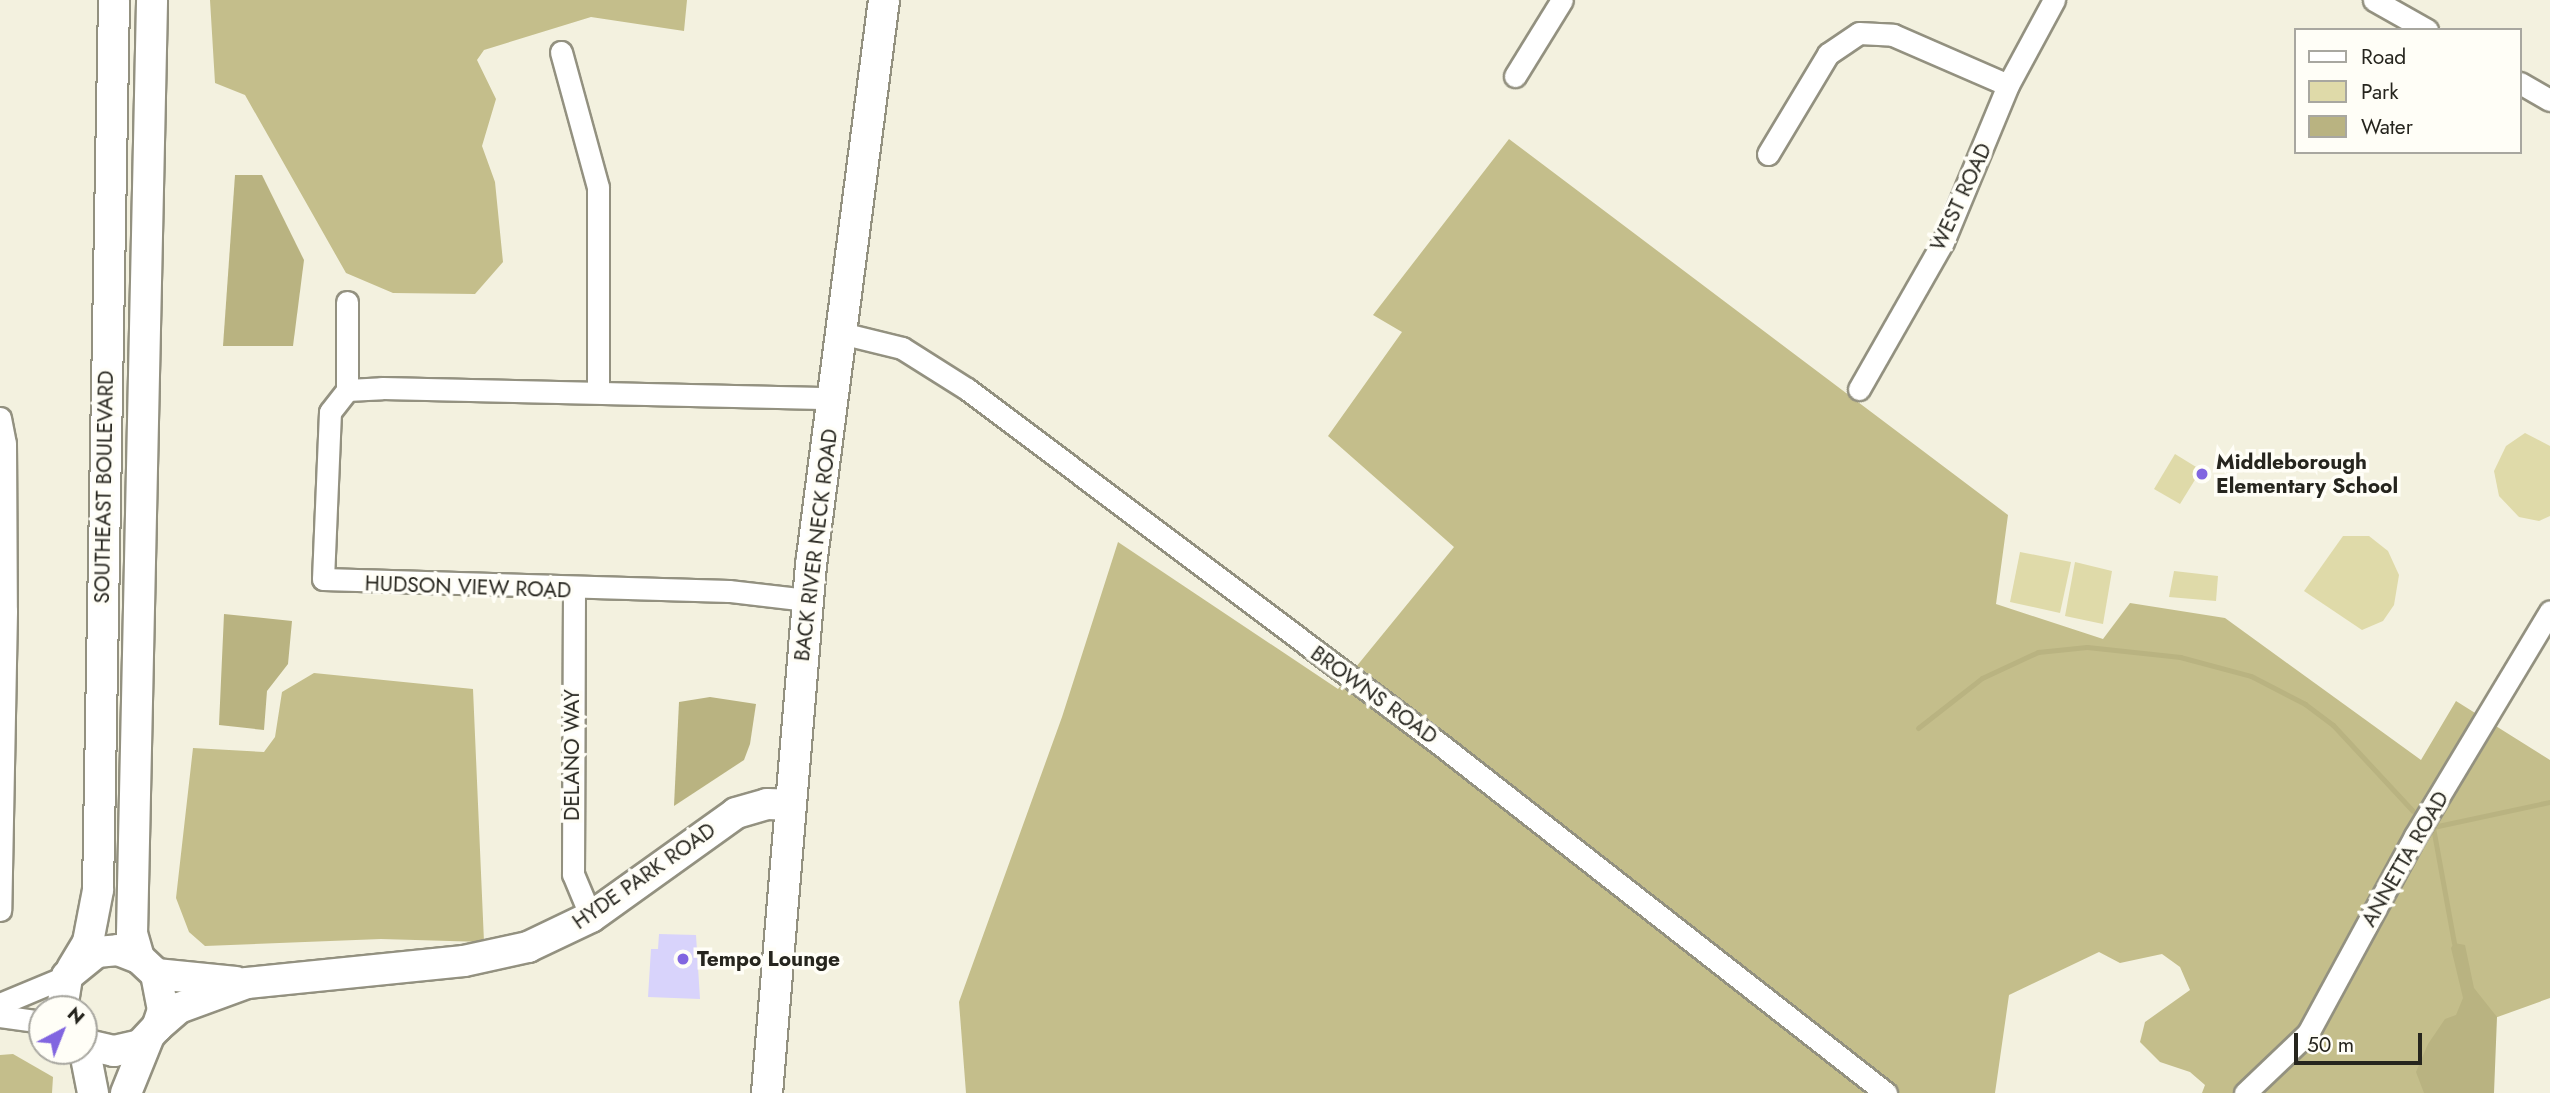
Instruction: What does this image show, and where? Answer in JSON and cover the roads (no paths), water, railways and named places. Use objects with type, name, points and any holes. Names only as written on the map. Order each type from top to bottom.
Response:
[{"type":"main road","name":"SOUTHEAST BOULEVARD","points":[[64,995],[69,972],[88,942],[98,890],[114,0]]},
{"type":"main road","name":"SOUTHEAST BOULEVARD","points":[[152,0],[132,934],[163,996],[153,1032]]},
{"type":"main road","name":"BACK RIVER NECK ROAD","points":[[767,1093],[807,600],[884,0]]},
{"type":"main road","name":"HYDE PARK ROAD","points":[[98,1047],[130,1050],[179,1008],[247,983],[503,955],[591,917],[736,813],[767,804],[791,805]]},
{"type":"main road","name":"HYDE PARK ROAD","points":[[69,972],[96,952],[118,950],[147,966],[247,983]]},
{"type":"main road","points":[[126,1093],[153,1032]]},
{"type":"main road","points":[[88,1065],[93,1093]]},
{"type":"street","points":[[1515,76],[1562,0]]},
{"type":"street","name":"WEST ROAD","points":[[1859,389],[1961,204],[2008,85],[2054,0]]},
{"type":"street","points":[[2374,0],[2423,28]]},
{"type":"street","points":[[1768,154],[1828,54],[1859,33],[1893,35],[2008,85]]},
{"type":"street","points":[[561,52],[598,187],[598,392]]},
{"type":"street","points":[[2522,84],[2550,100]]},
{"type":"street","points":[[346,302],[347,390],[598,392],[834,398]]},
{"type":"street","name":"BROWNS ROAD","points":[[841,333],[902,348],[967,389],[1441,745],[1886,1093]]},
{"type":"street","name":"HUDSON VIEW ROAD","points":[[347,390],[330,412],[323,579],[574,590],[729,592],[807,600]]},
{"type":"street","points":[[0,418],[5,443],[6,597],[0,910]]},
{"type":"street","name":"DELANO WAY","points":[[574,590],[573,874],[591,917]]},
{"type":"street","name":"ANNETTA ROAD","points":[[2245,1093],[2308,1033],[2415,836],[2550,611]]},
{"type":"street","points":[[0,1004],[69,972]]},
{"type":"street","points":[[0,1016],[28,1020]]},
{"type":"water","points":[[235,175],[262,175],[304,260],[293,346],[223,346]]},
{"type":"water","points":[[224,614],[292,621],[288,664],[267,691],[264,730],[219,725]]},
{"type":"water","points":[[710,697],[756,704],[750,744],[744,760],[674,806],[679,702]]},
{"type":"water","points":[[2454,943],[2465,945],[2474,988],[2497,1017],[2494,1093],[2424,1093],[2416,1072],[2428,1044],[2445,1019],[2456,1015],[2463,998],[2451,948]]},
{"type":"waterway","points":[[1918,728],[1982,678],[2038,652],[2087,647],[2180,657],[2251,676],[2305,704],[2333,725],[2413,811]]},
{"type":"waterway","points":[[2454,943],[2433,827],[2550,802]]},
{"type":"place","name":"Middleborough Elementary School","points":[[2202,474]]},
{"type":"place","name":"Tempo Lounge","points":[[683,959]]}]
